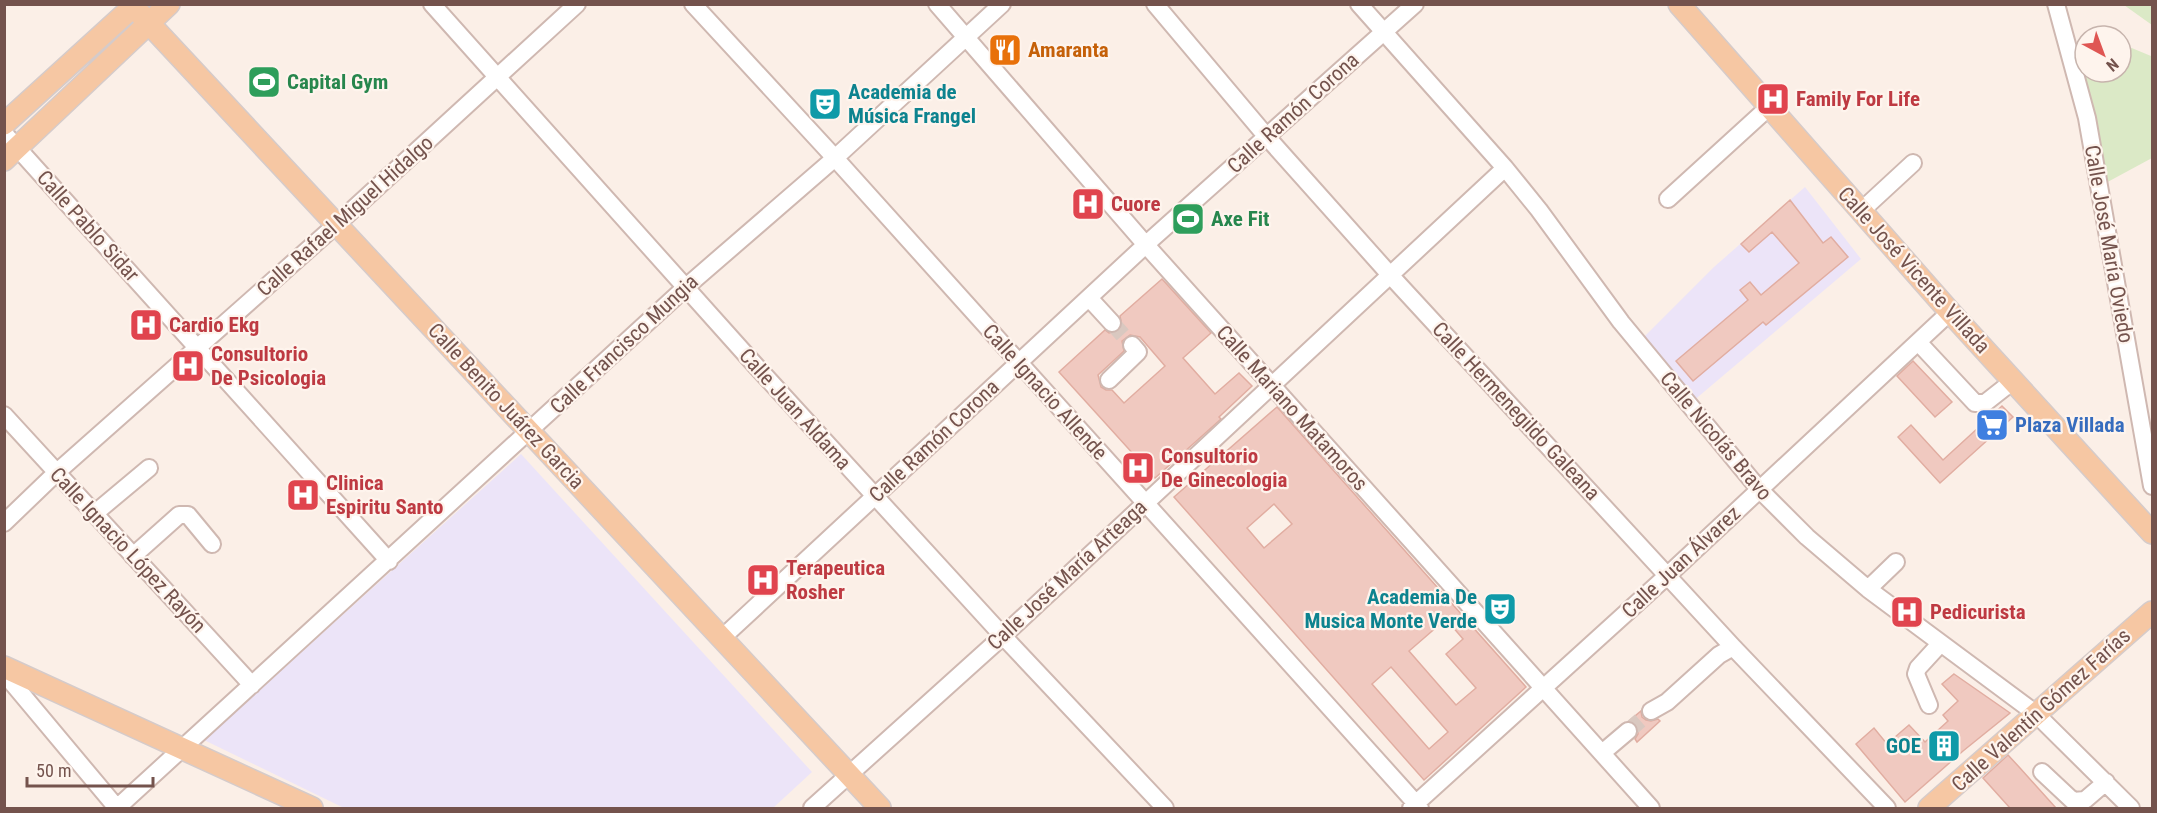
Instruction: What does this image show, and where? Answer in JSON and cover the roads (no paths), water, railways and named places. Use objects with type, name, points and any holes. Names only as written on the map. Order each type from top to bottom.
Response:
[{"type":"main road","points":[[9,147],[169,4]]},
{"type":"main road","name":"Calle José Vicente Villada","points":[[1679,4],[1950,312],[2152,533]]},
{"type":"main road","points":[[4,124],[134,5]]},
{"type":"main road","name":"Calle Benito Juárez Garcia","points":[[134,5],[880,808]]},
{"type":"main road","name":"Calle Valentín Gómez Farías","points":[[1929,808],[2152,612]]},
{"type":"main road","points":[[4,667],[312,808]]},
{"type":"street","name":"Calle Juan Aldama","points":[[432,4],[875,496],[1165,808]]},
{"type":"street","name":"Calle Rafael Miguel Hidalgo","points":[[4,523],[56,473],[337,224],[577,4]]},
{"type":"street","name":"Calle Ignacio Allende","points":[[693,4],[835,158],[1416,807]]},
{"type":"street","name":"Calle Mariano Matamoros","points":[[937,4],[1146,245],[1651,808]]},
{"type":"street","name":"Calle Francisco Mungia","points":[[117,808],[183,750],[686,286],[835,158],[1002,4]]},
{"type":"street","name":"Calle Hermenegildo Galeana","points":[[1155,4],[1267,137],[1391,276],[1733,647],[1887,808]]},
{"type":"street","name":"Calle Nicolás Bravo","points":[[1359,4],[1505,168],[1539,210],[1621,322],[1759,489],[1807,537],[1868,589],[2036,713],[2131,808]]},
{"type":"street","name":"Calle Ramón Corona","points":[[722,638],[1146,245],[1415,4]]},
{"type":"street","name":"Calle José María Oviedo","points":[[2056,4],[2087,118],[2152,486]]},
{"type":"street","points":[[1668,199],[1769,107]]},
{"type":"street","name":"Calle Pablo Sidar","points":[[9,147],[198,348],[389,561]]},
{"type":"street","points":[[1861,211],[1913,163]]},
{"type":"street","name":"Calle José María Arteaga","points":[[812,808],[1003,636],[1505,168]]},
{"type":"street","points":[[1089,298],[1112,323]]},
{"type":"street","name":"Calle Juan Álvarez","points":[[1416,807],[1950,312]]},
{"type":"street","points":[[1918,342],[1975,403],[1985,403],[2013,381]]},
{"type":"street","points":[[1109,380],[1138,352],[1132,345]]},
{"type":"street","name":"Calle Ignacio López Rayón","points":[[4,415],[252,685]]},
{"type":"street","points":[[94,514],[148,468]]},
{"type":"street","points":[[133,556],[179,515],[188,515],[212,544]]},
{"type":"street","points":[[1868,589],[1896,562]]},
{"type":"street","points":[[1929,705],[1916,674],[1918,668],[1940,644]]},
{"type":"street","points":[[1651,711],[1667,702],[1719,656],[1733,647]]},
{"type":"street","points":[[4,673],[117,808]]},
{"type":"street","points":[[1602,753],[1628,731]]},
{"type":"street","points":[[2042,772],[2073,801],[2085,800],[2106,782]]},
{"type":"tunnel","points":[[1112,323],[1132,345]]},
{"type":"tunnel","points":[[1628,731],[1651,711]]},
{"type":"place","name":"Amaranta","points":[[1005,50]]},
{"type":"place","name":"Capital Gym","points":[[264,82]]},
{"type":"place","name":"Family For Life","points":[[1773,99]]},
{"type":"place","name":"Academia de Música Frangel","points":[[825,104]]},
{"type":"place","name":"Cuore","points":[[1088,204]]},
{"type":"place","name":"Axe Fit","points":[[1188,219]]},
{"type":"place","name":"Cardio Ekg","points":[[146,325]]},
{"type":"place","name":"Consultorio De Psicologia","points":[[188,366]]},
{"type":"place","name":"Plaza Villada","points":[[1992,425]]},
{"type":"place","name":"Consultorio De Ginecologia","points":[[1138,468]]},
{"type":"place","name":"Clinica Espiritu Santo","points":[[303,495]]},
{"type":"place","name":"Terapeutica Rosher","points":[[763,580]]},
{"type":"place","name":"Academia De Musica Monte Verde","points":[[1500,609]]},
{"type":"place","name":"Pedicurista","points":[[1907,612]]},
{"type":"place","name":"GOE","points":[[1944,746]]}]
